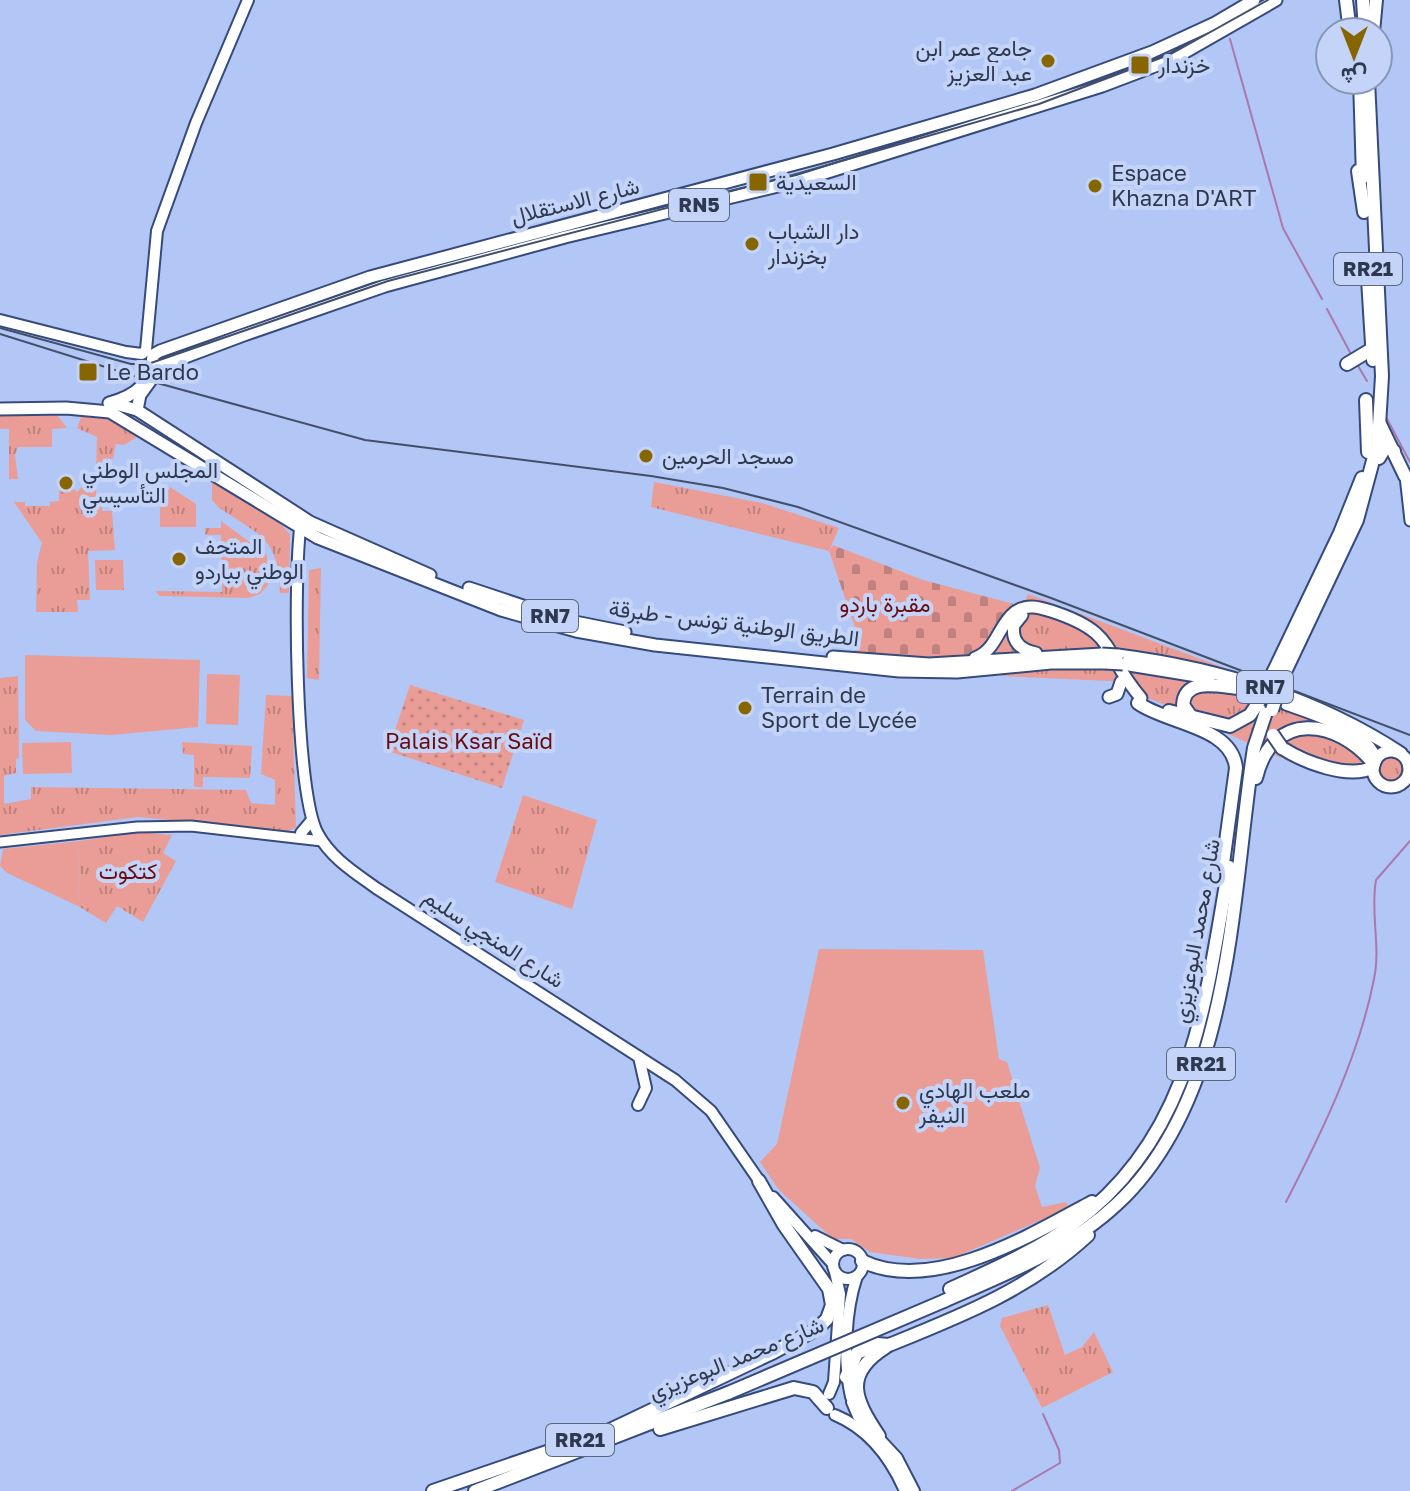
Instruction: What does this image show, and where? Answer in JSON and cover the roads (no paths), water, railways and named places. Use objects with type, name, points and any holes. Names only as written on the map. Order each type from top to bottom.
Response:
[{"type":"highway","name":"RR21","points":[[1279,673],[1365,497],[1380,424],[1381,363],[1355,96]]},
{"type":"highway","name":"RR21","points":[[1279,673],[1357,495],[1368,452],[1373,414],[1363,96]]},
{"type":"highway","name":"RR21","points":[[1365,105],[1367,96]]},
{"type":"highway","name":"RR21","points":[[1368,212],[1376,158],[1372,96]]},
{"type":"highway","points":[[1347,364],[1372,349]]},
{"type":"highway","points":[[1366,400],[1368,452]]},
{"type":"highway","points":[[1380,424],[1405,476]]},
{"type":"highway","points":[[1365,497],[1382,448],[1388,446],[1394,451]]},
{"type":"highway","name":"شارع محمد البوعزيزي","points":[[475,1491],[584,1451],[1039,1258],[1113,1198],[1156,1155],[1185,1103],[1211,1033],[1219,954],[1254,748],[1265,706],[1279,673]]},
{"type":"highway","points":[[1195,720],[1183,705],[1185,693],[1190,688],[1206,685],[1241,688]]},
{"type":"highway","points":[[1140,700],[1195,720],[1230,726],[1265,706],[1273,735],[1282,748],[1311,761],[1352,772],[1374,764],[1349,743],[1309,726],[1290,730],[1270,748],[1256,780],[1239,899],[1219,954]]},
{"type":"highway","points":[[1140,700],[1154,713],[1224,742],[1233,751],[1236,768],[1219,954]]},
{"type":"highway","points":[[608,1431],[774,1352],[824,1324],[831,1298],[759,1181]]},
{"type":"highway","points":[[862,1261],[887,1268],[924,1270],[953,1266],[1113,1198]]},
{"type":"highway","points":[[879,1436],[864,1411],[856,1379],[862,1365],[889,1345],[981,1308],[1034,1278],[1077,1246],[1113,1198]]},
{"type":"highway","points":[[774,1352],[811,1338],[826,1327],[840,1294]]},
{"type":"highway","points":[[846,1377],[857,1353],[877,1344],[889,1345]]},
{"type":"highway","points":[[584,1451],[787,1389],[808,1389],[831,1412]]},
{"type":"highway","name":"شارع محمد البوعزيزي","points":[[433,1491],[727,1390]]},
{"type":"main road","points":[[0,320],[126,352],[142,354],[146,350],[157,231],[196,123],[248,0]]},
{"type":"main road","name":"شارع الاستقلال","points":[[109,403],[144,385],[151,375],[156,353],[370,277],[833,154],[1035,95],[1152,52],[1215,23],[1254,0]]},
{"type":"main road","name":"شارع الاستقلال","points":[[137,410],[140,395],[161,366],[241,336],[385,286],[565,237],[799,181],[1102,86],[1173,59],[1276,0]]},
{"type":"main road","name":"الطريق الوطنية تونس - طبرقة","points":[[0,401],[109,403],[137,410],[196,457],[305,525],[412,577],[439,583],[527,618],[655,645],[927,673],[1103,658]]},
{"type":"main road","name":"الطريق الوطنية تونس - طبرقة","points":[[0,409],[97,409],[120,417],[150,436],[196,457]]},
{"type":"main road","points":[[150,436],[157,425]]},
{"type":"main road","name":"الطريق الوطنية تونس - طبرقة","points":[[305,525],[414,569],[577,623],[641,635],[913,664],[1048,655],[1194,667],[1258,684],[1346,720],[1406,758]]},
{"type":"main road","name":"شارع المنجي سليم","points":[[305,525],[299,620],[303,766],[312,820],[319,836],[341,862],[376,888],[638,1055],[675,1080],[711,1111],[759,1181],[834,1268],[840,1294],[834,1382],[829,1394],[831,1412]]},
{"type":"main road","points":[[958,663],[986,652],[1018,610],[1042,608],[1096,630],[1140,700]]},
{"type":"main road","points":[[1048,655],[1028,652],[1016,643],[1013,632],[1021,616],[1040,612],[1088,630],[1104,645],[1121,682],[1140,700]]},
{"type":"main road","name":"الطريق الوطنية تونس - طبرقة","points":[[1120,659],[1241,688],[1335,725],[1363,742],[1374,764]]},
{"type":"main road","points":[[1109,697],[1117,694],[1121,682]]},
{"type":"main road","points":[[1374,764],[1387,751],[1406,758],[1407,777],[1392,786]]},
{"type":"main road","name":"RN7","points":[[1374,764],[1380,782],[1392,786]]},
{"type":"main road","points":[[1392,786],[1410,789]]},
{"type":"main road","points":[[300,834],[312,820]]},
{"type":"main road","points":[[638,1055],[646,1088],[638,1105]]},
{"type":"main road","name":"شارع المنجي سليم","points":[[800,1226],[843,1250],[853,1251],[862,1261]]},
{"type":"main road","points":[[843,1250],[834,1268],[848,1279],[857,1276]]},
{"type":"main road","points":[[862,1261],[851,1299],[846,1377],[858,1416],[897,1458],[914,1491]]},
{"type":"main road","points":[[829,1394],[840,1390],[851,1399]]},
{"type":"main road","points":[[831,1412],[847,1413],[851,1399]]},
{"type":"main road","points":[[831,1412],[859,1429],[877,1446],[905,1491]]},
{"type":"street","points":[[1405,476],[1410,521]]},
{"type":"street","points":[[0,842],[156,826],[319,836]]},
{"type":"waterway","points":[[1230,39],[1283,228],[1322,299]]},
{"type":"waterway","points":[[1327,309],[1352,356]]},
{"type":"waterway","points":[[1358,366],[1367,381]]},
{"type":"waterway","points":[[1386,417],[1410,462]]},
{"type":"waterway","points":[[1286,1202],[1338,1093],[1367,1008],[1376,967],[1376,880],[1410,841]]},
{"type":"waterway","points":[[1012,1491],[1060,1463],[1059,1450],[1043,1414]]},
{"type":"tram line","points":[[0,328],[131,364],[148,364],[388,281],[800,173],[1039,104],[1171,54],[1268,0]]},
{"type":"railway","points":[[0,334],[150,381],[365,440],[651,476],[723,488],[798,507],[1051,598],[1410,735]]},
{"type":"place","name":"جامع عمر ابن عبد العزيز","points":[[1048,61]]},
{"type":"place","name":"خزندار","points":[[1140,65]]},
{"type":"place","name":"السعيدية","points":[[758,182]]},
{"type":"place","name":"Espace Khazna D'ART","points":[[1095,186]]},
{"type":"place","name":"دار الشباب بخزندار","points":[[752,244]]},
{"type":"place","name":"Le Bardo","points":[[88,372]]},
{"type":"place","name":"مسجد الحرمين","points":[[646,456]]},
{"type":"place","name":"المجلس الوطني التأسيسي","points":[[66,483]]},
{"type":"place","name":"المتحف الوطني بباردو","points":[[179,559]]},
{"type":"place","name":"Terrain de Sport de Lycée","points":[[745,708]]},
{"type":"place","name":"ملعب الهادي النيفر","points":[[903,1103]]},
{"type":"park label","name":"مقبرة باردو","points":[[885,604]]},
{"type":"park label","name":"Palais Ksar Saïd","points":[[469,741]]},
{"type":"park label","name":"كتكوت","points":[[128,871]]}]
